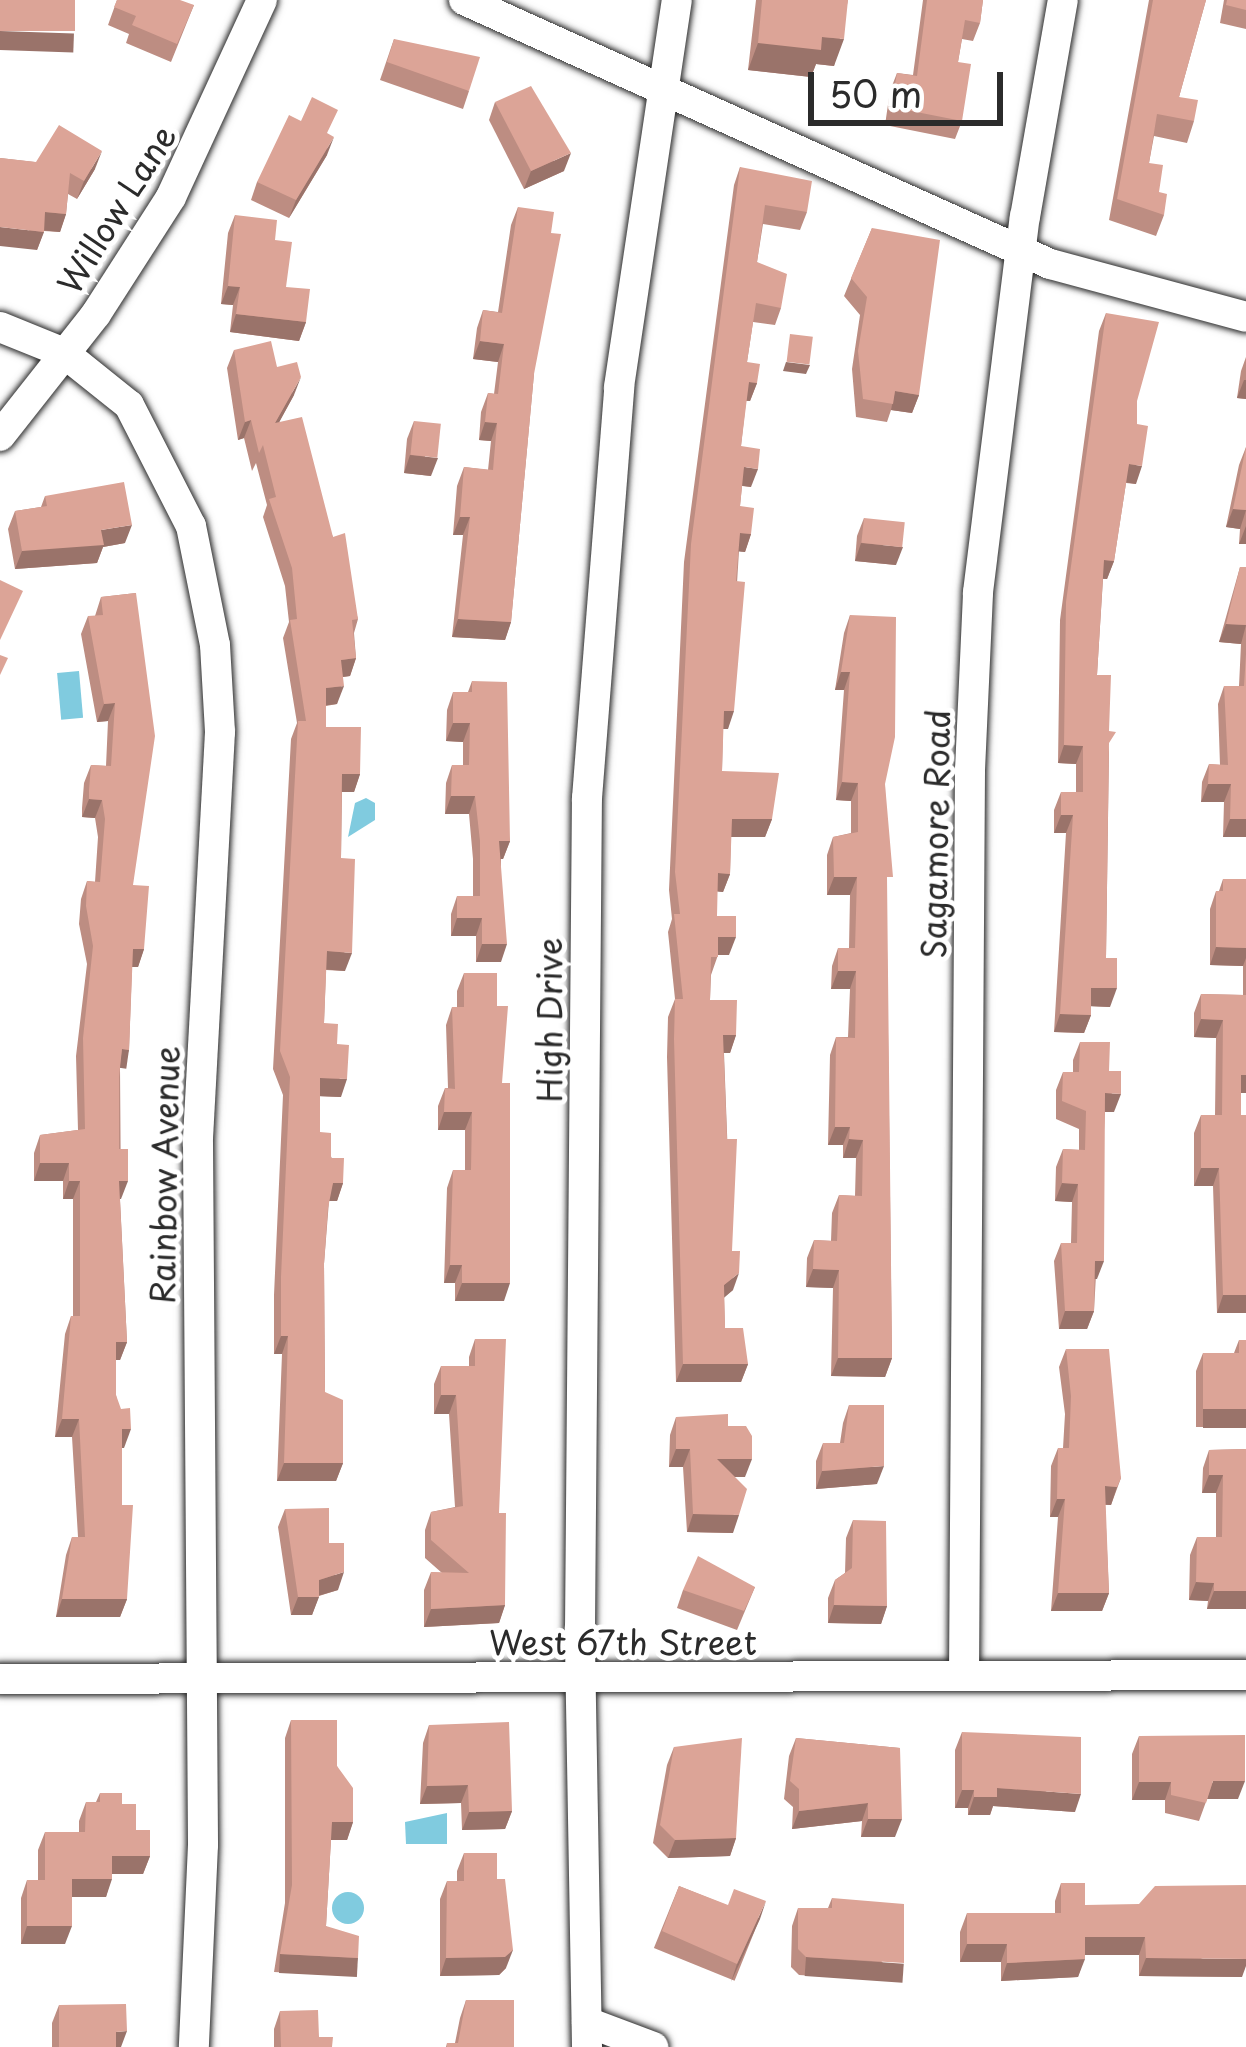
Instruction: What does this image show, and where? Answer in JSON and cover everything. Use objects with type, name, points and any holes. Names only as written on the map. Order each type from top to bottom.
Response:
[{"type":"street","name":"Willow Lane","points":[[0,436],[64,353],[171,197],[262,0]]},
{"type":"street","points":[[464,0],[1021,250],[1246,317]]},
{"type":"street","name":"High Drive","points":[[586,2034],[582,1679],[586,822],[595,625],[619,387],[677,0]]},
{"type":"street","name":"Sagamore Road","points":[[964,1676],[970,770],[988,488],[1021,250],[1064,0]]},
{"type":"street","name":"Rainbow Avenue","points":[[0,327],[64,353],[129,406],[182,507],[214,645],[219,755],[198,1143],[200,1678],[194,2047]]},
{"type":"street","name":"West 67th Street","points":[[0,1679],[1246,1675]]},
{"type":"street","points":[[586,2034],[653,2047]]},
{"type":"water","points":[[79,671],[83,718],[61,720],[57,673]]},
{"type":"water","points":[[366,798],[375,803],[375,820],[348,837],[355,803]]},
{"type":"water","points":[[447,1813],[447,1844],[406,1844],[405,1822]]},
{"type":"water","points":[[348,1892],[360,1896],[364,1908],[360,1920],[348,1924],[336,1920],[332,1908],[336,1896]]},
{"type":"building","points":[[0,0],[75,0],[75,31],[0,31]]},
{"type":"building","points":[[117,0],[180,0],[194,5],[177,44],[132,25],[136,16],[114,7]]},
{"type":"building","points":[[762,0],[848,0],[844,39],[822,37],[821,50],[758,43]]},
{"type":"building","points":[[927,0],[983,0],[980,23],[965,20],[958,62],[971,64],[962,121],[891,107],[897,73],[917,76]]},
{"type":"building","points":[[1153,0],[1206,0],[1179,97],[1198,100],[1194,121],[1157,114],[1149,163],[1163,165],[1159,192],[1167,194],[1164,215],[1117,199]]},
{"type":"building","points":[[1227,0],[1246,0],[1246,10],[1226,5]]},
{"type":"building","points":[[394,39],[480,57],[469,91],[387,62]]},
{"type":"building","points":[[531,86],[571,153],[531,171],[495,102]]},
{"type":"building","points":[[312,97],[338,110],[327,133],[334,137],[296,200],[257,182],[289,115],[301,121]]},
{"type":"building","points":[[59,125],[102,151],[84,181],[70,173],[66,214],[45,212],[44,232],[0,227],[0,158],[36,162]]},
{"type":"building","points":[[740,167],[812,181],[807,212],[765,205],[757,262],[787,274],[781,308],[756,303],[747,362],[760,364],[757,383],[749,382],[741,446],[760,449],[758,469],[744,467],[740,506],[754,508],[751,534],[740,533],[736,581],[745,582],[734,711],[724,711],[722,771],[779,773],[772,819],[732,819],[730,874],[718,873],[717,916],[736,916],[736,937],[718,937],[718,957],[711,957],[710,1000],[737,1000],[736,1035],[723,1035],[727,1139],[737,1139],[732,1251],[740,1251],[739,1273],[724,1285],[725,1328],[743,1328],[748,1364],[683,1364],[674,1039],[675,999],[683,999],[674,914],[680,914],[675,872],[691,544]]},
{"type":"building","points":[[518,207],[554,212],[551,233],[561,234],[534,374],[511,622],[458,619],[470,517],[460,517],[464,467],[493,470],[497,423],[485,422],[488,393],[498,394],[504,344],[480,341],[483,310],[502,313]]},
{"type":"building","points":[[235,215],[277,220],[275,240],[292,242],[286,287],[310,289],[306,322],[236,314],[240,287],[228,286]]},
{"type":"building","points":[[872,228],[940,240],[919,395],[895,391],[893,404],[863,399],[858,351],[867,297],[851,278]]},
{"type":"building","points":[[1106,313],[1159,322],[1137,401],[1137,424],[1148,426],[1142,466],[1129,464],[1114,561],[1104,560],[1097,675],[1111,675],[1109,731],[1116,732],[1109,743],[1106,958],[1117,958],[1117,988],[1091,988],[1091,1015],[1060,1014],[1073,815],[1061,815],[1061,792],[1083,792],[1083,746],[1064,745],[1066,602]]},
{"type":"building","points":[[790,334],[813,337],[809,365],[787,362]]},
{"type":"building","points":[[271,341],[277,367],[297,362],[301,377],[275,423],[302,417],[333,537],[345,533],[358,619],[352,620],[356,658],[341,660],[344,686],[326,688],[326,727],[361,727],[360,774],[342,774],[341,858],[355,859],[352,953],[327,951],[324,1023],[338,1024],[337,1044],[349,1045],[347,1079],[320,1078],[320,1132],[331,1133],[331,1158],[344,1158],[343,1183],[333,1183],[328,1208],[324,1264],[325,1392],[343,1400],[343,1463],[284,1463],[288,1336],[281,1336],[281,1277],[290,1077],[280,1051],[298,721],[306,721],[290,620],[297,619],[292,568],[269,499],[276,497],[263,445],[259,453],[251,420],[245,422],[234,350]]},
{"type":"building","points":[[414,421],[441,424],[437,458],[410,455]]},
{"type":"building","points":[[1246,447],[1246,510],[1233,509]]},
{"type":"building","points":[[124,482],[132,525],[101,530],[104,545],[22,551],[15,511],[47,506],[45,496]]},
{"type":"building","points":[[864,518],[905,522],[902,547],[861,543]]},
{"type":"building","points":[[1240,567],[1246,567],[1246,625],[1226,624]]},
{"type":"building","points":[[0,580],[23,591],[0,640]]},
{"type":"building","points":[[136,593],[155,736],[133,885],[149,886],[144,949],[133,949],[129,1050],[122,1049],[119,1077],[119,1149],[128,1149],[128,1181],[119,1181],[127,1342],[116,1342],[116,1395],[121,1409],[130,1408],[131,1429],[122,1429],[122,1505],[133,1505],[127,1599],[62,1599],[72,1537],[85,1537],[79,1419],[62,1419],[71,1316],[80,1316],[80,1181],[69,1181],[69,1163],[40,1163],[40,1135],[85,1129],[83,1038],[93,946],[87,881],[100,882],[105,819],[102,800],[89,799],[89,790],[91,765],[111,766],[115,703],[104,704],[88,616],[103,615],[101,597]]},
{"type":"building","points":[[850,615],[896,617],[895,737],[885,784],[893,877],[887,877],[892,1358],[838,1358],[839,1270],[813,1269],[814,1240],[837,1241],[839,1195],[862,1196],[863,1140],[849,1139],[850,1127],[835,1127],[836,1037],[855,1038],[856,971],[838,971],[838,948],[855,948],[857,877],[834,877],[833,837],[858,832],[858,783],[842,782],[850,672],[841,672]]},
{"type":"building","points":[[1246,654],[1246,819],[1230,819],[1231,784],[1208,784],[1209,764],[1228,765],[1224,686],[1244,686]]},
{"type":"building","points":[[472,681],[507,682],[510,841],[499,841],[507,944],[482,944],[482,918],[457,918],[457,896],[480,896],[475,796],[451,796],[452,765],[469,765],[470,723],[453,723],[453,692],[472,692]]},
{"type":"building","points":[[1223,879],[1246,879],[1246,948],[1216,947],[1216,891],[1223,891]]},
{"type":"building","points":[[464,973],[497,973],[497,1006],[508,1006],[502,1083],[510,1083],[510,1283],[462,1283],[462,1265],[450,1265],[453,1170],[471,1170],[472,1112],[444,1112],[445,1088],[455,1089],[452,1007],[464,1007]]},
{"type":"building","points":[[1201,994],[1246,995],[1241,1115],[1246,1115],[1246,1295],[1223,1295],[1219,1168],[1201,1168],[1201,1115],[1222,1115],[1223,1020],[1201,1019]]},
{"type":"building","points":[[1080,1042],[1110,1042],[1109,1071],[1121,1071],[1121,1094],[1105,1093],[1104,1261],[1095,1261],[1094,1311],[1065,1311],[1061,1243],[1077,1243],[1078,1184],[1062,1183],[1063,1149],[1085,1150],[1086,1111],[1062,1101],[1063,1072],[1079,1072]]},
{"type":"building","points":[[475,1339],[506,1339],[499,1513],[506,1513],[505,1605],[431,1609],[431,1572],[469,1573],[431,1540],[431,1512],[463,1506],[456,1395],[441,1395],[441,1366],[475,1366]]},
{"type":"building","points":[[1239,1340],[1246,1340],[1246,1409],[1203,1409],[1203,1353],[1239,1353]]},
{"type":"building","points":[[1066,1349],[1109,1349],[1121,1478],[1117,1487],[1105,1486],[1109,1593],[1058,1593],[1065,1499],[1057,1499],[1058,1448],[1069,1448],[1071,1396]]},
{"type":"building","points":[[849,1405],[884,1405],[884,1466],[822,1471],[823,1443],[844,1443]]},
{"type":"building","points":[[728,1414],[728,1426],[746,1426],[752,1436],[752,1459],[717,1459],[747,1489],[739,1515],[693,1514],[690,1449],[676,1449],[676,1417]]},
{"type":"building","points":[[1246,1449],[1246,1591],[1214,1591],[1214,1583],[1196,1582],[1197,1537],[1222,1537],[1223,1475],[1209,1475],[1209,1450]]},
{"type":"building","points":[[329,1508],[329,1543],[344,1543],[344,1572],[319,1580],[319,1597],[298,1597],[285,1509]]},
{"type":"building","points":[[853,1520],[886,1521],[887,1606],[834,1605],[835,1580],[852,1568]]},
{"type":"building","points":[[698,1556],[755,1587],[744,1611],[683,1590]]},
{"type":"building","points":[[291,1720],[337,1720],[337,1766],[353,1788],[353,1822],[332,1822],[326,1926],[359,1936],[358,1958],[280,1954],[292,1885]]},
{"type":"building","points":[[509,1722],[512,1811],[469,1812],[468,1785],[427,1786],[429,1725]]},
{"type":"building","points":[[962,1732],[1081,1737],[1081,1794],[997,1788],[997,1797],[974,1797],[974,1790],[962,1790]]},
{"type":"building","points":[[1245,1735],[1245,1781],[1213,1781],[1206,1803],[1171,1795],[1171,1782],[1139,1782],[1139,1736]]},
{"type":"building","points":[[742,1738],[736,1838],[675,1840],[660,1825],[674,1747]]},
{"type":"building","points":[[796,1738],[900,1748],[902,1819],[868,1819],[868,1803],[799,1811],[799,1789],[790,1781]]},
{"type":"building","points":[[100,1793],[122,1793],[122,1804],[136,1804],[136,1830],[150,1830],[150,1856],[112,1856],[112,1879],[72,1879],[72,1926],[27,1926],[27,1880],[45,1880],[45,1832],[85,1832],[86,1802],[100,1802]]},
{"type":"building","points":[[464,1853],[497,1853],[497,1879],[505,1879],[513,1950],[505,1957],[446,1958],[447,1881],[464,1881]]},
{"type":"building","points":[[1061,1883],[1085,1883],[1085,1905],[1139,1904],[1155,1886],[1246,1885],[1246,1959],[1146,1958],[1145,1937],[1085,1937],[1085,1959],[1007,1963],[1007,1944],[967,1944],[967,1913],[1061,1913]]},
{"type":"building","points":[[679,1886],[728,1905],[734,1889],[766,1901],[737,1964],[662,1931]]},
{"type":"building","points":[[832,1898],[904,1904],[904,1963],[806,1957],[798,1949],[798,1908],[832,1908]]},
{"type":"building","points":[[466,2000],[514,2000],[514,2047],[447,2047],[447,2043],[458,2043]]},
{"type":"building","points":[[126,2004],[127,2031],[116,2032],[116,2047],[59,2047],[59,2005]]},
{"type":"building","points":[[318,2010],[319,2037],[333,2037],[332,2047],[281,2047],[280,2011]]}]
